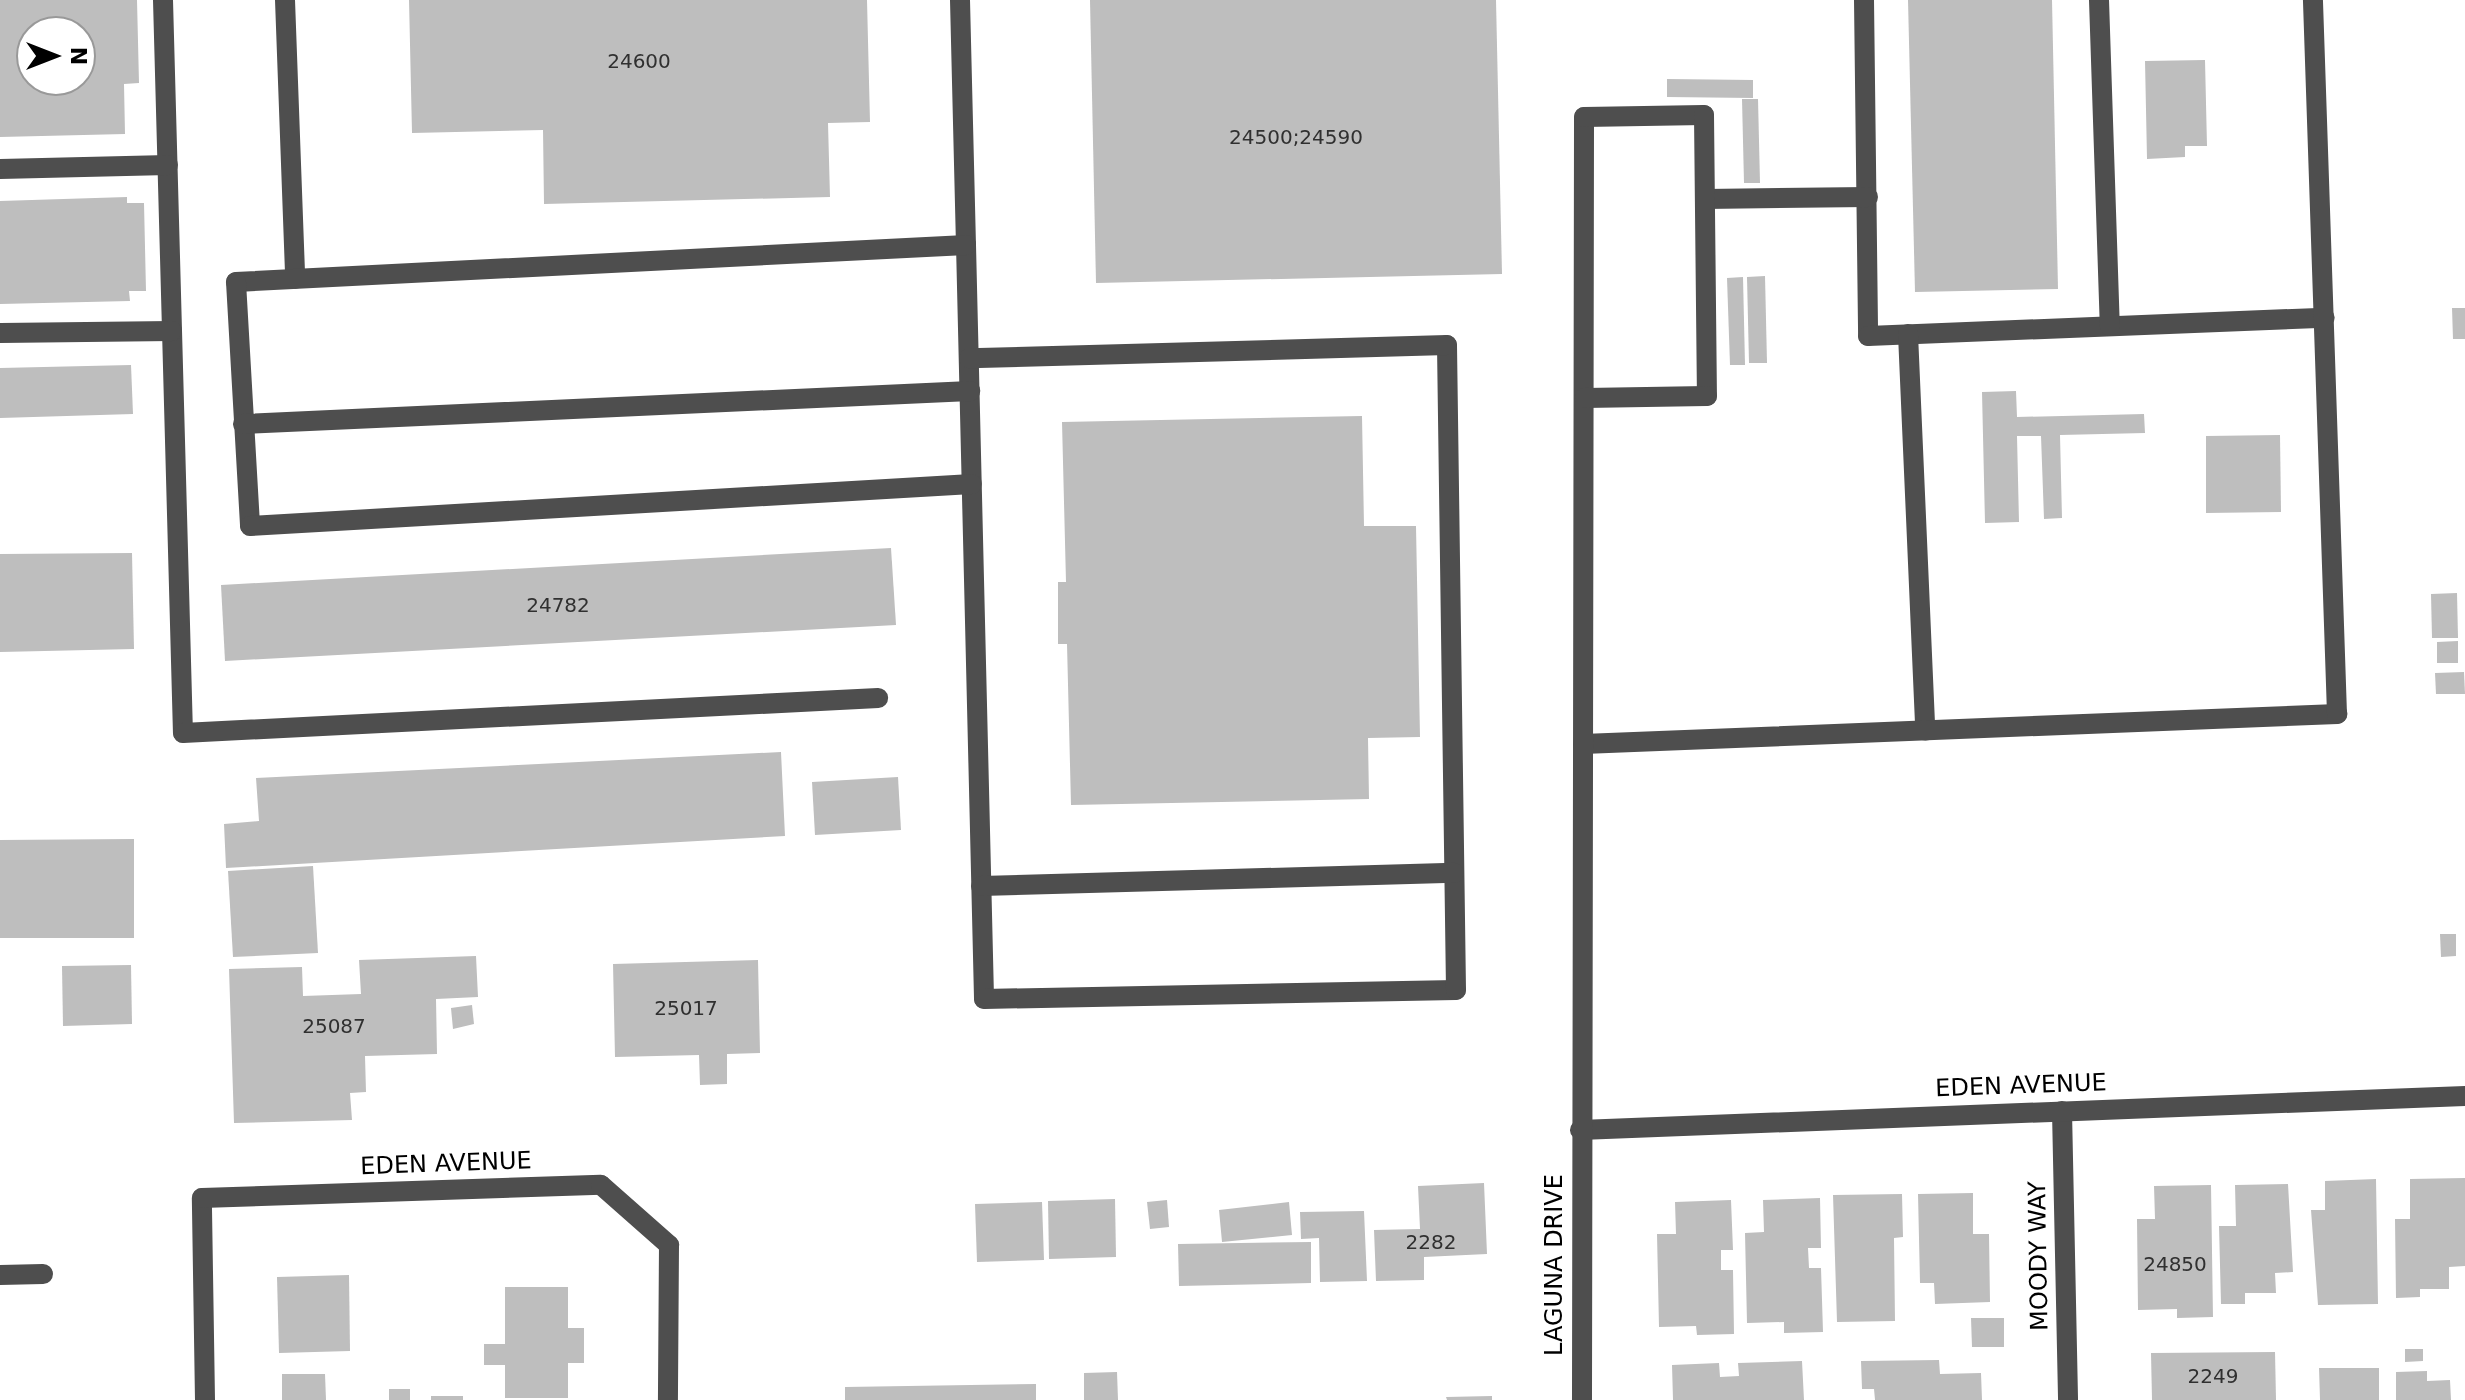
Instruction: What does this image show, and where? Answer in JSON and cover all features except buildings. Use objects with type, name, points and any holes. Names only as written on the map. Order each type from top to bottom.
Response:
[{"type":"street","points":[[163,0],[183,733],[878,698]]},
{"type":"street","points":[[285,0],[295,279]]},
{"type":"street","points":[[960,0],[984,999],[1456,990],[1447,345],[969,358]]},
{"type":"street","points":[[1864,0],[1868,336],[2325,318]]},
{"type":"street","points":[[2099,0],[2110,326]]},
{"type":"street","points":[[1583,744],[2337,714],[2313,0]]},
{"type":"street","name":"LAGUNA DRIVE","points":[[1582,1400],[1580,1130],[1584,117],[1704,115],[1705,199]]},
{"type":"street","points":[[0,169],[168,165]]},
{"type":"street","points":[[1585,398],[1707,396],[1705,199],[1868,197]]},
{"type":"street","points":[[966,245],[236,282],[250,526],[972,484]]},
{"type":"street","points":[[0,333],[172,331]]},
{"type":"street","points":[[1908,334],[1925,731]]},
{"type":"street","points":[[243,424],[970,391]]},
{"type":"street","points":[[981,886],[1454,873]]},
{"type":"street","name":"EDEN AVENUE","points":[[1580,1130],[2465,1096]]},
{"type":"street","name":"MOODY WAY","points":[[2062,1111],[2068,1400]]},
{"type":"street","name":"EDEN AVENUE","points":[[205,1400],[202,1198],[601,1185],[669,1245],[668,1400]]},
{"type":"street","points":[[0,1275],[43,1274]]}]
